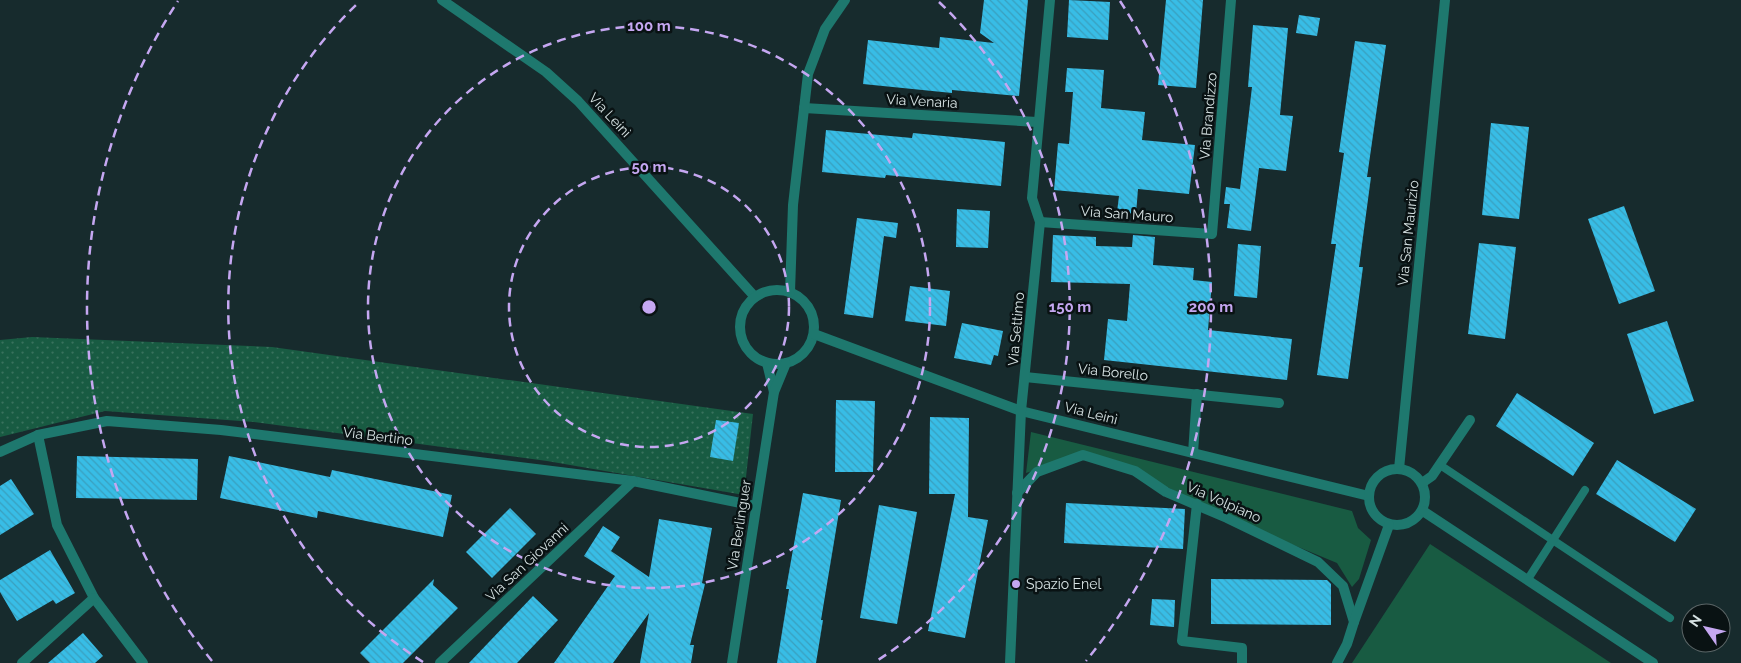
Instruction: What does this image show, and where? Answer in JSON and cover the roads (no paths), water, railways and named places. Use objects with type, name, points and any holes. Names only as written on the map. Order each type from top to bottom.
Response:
[{"type":"street","name":"Via Leinì","points":[[442,0],[546,72],[578,101],[755,297]]},
{"type":"street","points":[[790,292],[793,205],[808,74],[826,29],[845,0]]},
{"type":"street","name":"Via Settimo","points":[[1010,663],[1021,410],[1026,377],[1040,222],[1032,198],[1037,122],[1050,0]]},
{"type":"street","name":"Via Brandizzo","points":[[1212,234],[1231,0]]},
{"type":"street","name":"Via San Maurizio","points":[[1399,469],[1445,0]]},
{"type":"street","name":"Via Venaria","points":[[804,108],[1037,122]]},
{"type":"street","name":"Via San Mauro","points":[[1040,222],[1212,234]]},
{"type":"street","points":[[778,289],[790,292],[807,304],[812,313],[814,334],[804,352],[786,363],[767,362],[756,357],[747,349],[742,339],[740,327],[742,316],[747,305],[755,297],[766,291],[778,289]]},
{"type":"street","name":"Via Leinì","points":[[814,334],[1021,410],[1369,496]]},
{"type":"street","points":[[767,362],[774,392]]},
{"type":"street","points":[[774,392],[786,363]]},
{"type":"street","name":"Via Borello","points":[[1026,377],[1279,403]]},
{"type":"street","name":"Via Berlinguer","points":[[732,663],[774,392]]},
{"type":"street","points":[[1193,453],[1197,394]]},
{"type":"street","points":[[1422,483],[1432,476],[1470,420]]},
{"type":"street","name":"Via Bertino","points":[[2,449],[38,435],[107,421],[202,428],[633,481],[755,506]]},
{"type":"street","points":[[38,435],[57,525],[94,598],[143,663]]},
{"type":"street","name":"Via Volpiano","points":[[1017,493],[1037,472],[1083,455],[1135,471],[1166,492],[1197,504],[1318,562],[1343,586],[1354,622]]},
{"type":"street","points":[[1399,469],[1408,471],[1422,483],[1426,502],[1416,519],[1408,524],[1399,526],[1389,525],[1374,514],[1369,496],[1375,479],[1390,470],[1399,469]]},
{"type":"street","name":"Via San Giovanni","points":[[440,663],[633,481]]},
{"type":"street","points":[[1197,504],[1182,641],[1242,648],[1242,663]]},
{"type":"street","points":[[1422,511],[1653,663]]},
{"type":"street","points":[[1337,663],[1347,644],[1389,525]]},
{"type":"street","points":[[22,663],[94,598]]},
{"type":"lane","points":[[1440,465],[1670,618]]},
{"type":"lane","points":[[1528,579],[1585,490]]},
{"type":"place","name":"Spazio Enel","points":[[1016,584]]}]
